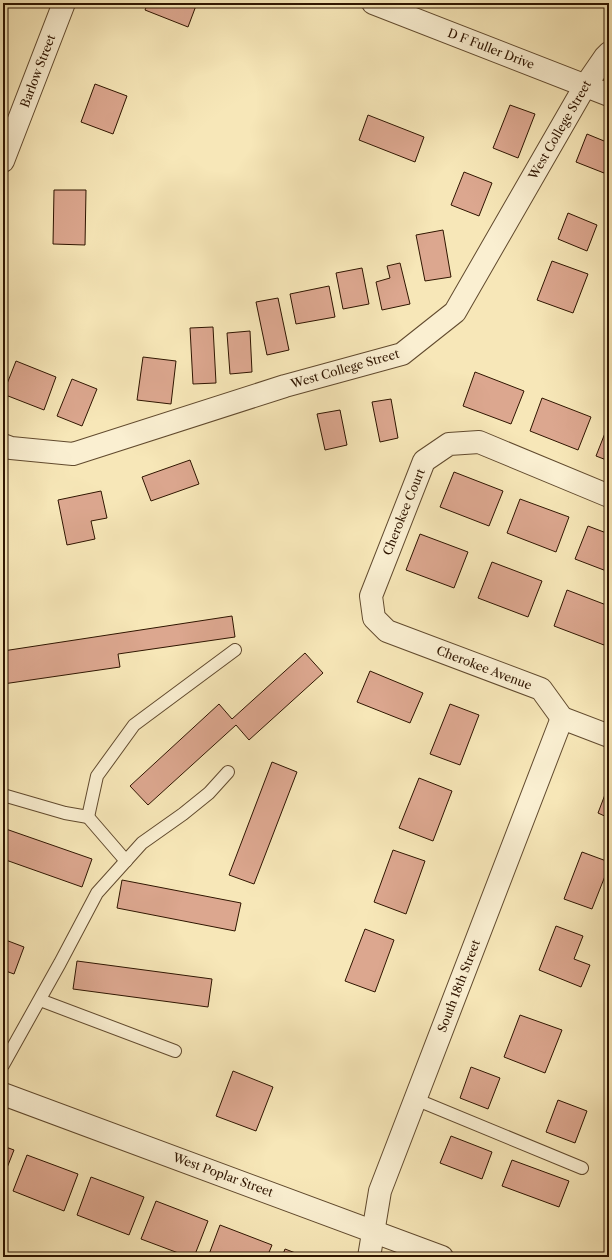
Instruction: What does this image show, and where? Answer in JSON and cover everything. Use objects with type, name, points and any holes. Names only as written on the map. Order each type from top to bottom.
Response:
[{"type":"street","name":"Barlow Street","points":[[3,160],[64,3]]},
{"type":"street","name":"D F Fuller Drive","points":[[373,3],[609,95]]},
{"type":"street","name":"West College Street","points":[[3,445],[11,448],[73,454],[285,386],[402,354],[455,312],[585,86],[604,57],[609,53]]},
{"type":"street","name":"Cherokee Court","points":[[374,618],[370,596],[424,461],[449,444],[479,442],[609,496]]},
{"type":"street","name":"Cherokee Avenue","points":[[374,618],[387,631],[541,689],[562,718]]},
{"type":"street","points":[[562,718],[609,736]]},
{"type":"street","name":"South 18th Street","points":[[368,1257],[380,1191],[562,718]]},
{"type":"street","name":"West Poplar Street","points":[[3,1094],[442,1257]]},
{"type":"lane","points":[[88,817],[97,776],[134,725],[235,650]]},
{"type":"lane","points":[[3,1065],[40,1000],[97,893],[142,843],[183,814],[208,793],[228,772]]},
{"type":"lane","points":[[3,795],[65,813],[88,817],[126,861]]},
{"type":"lane","points":[[40,1000],[175,1051]]},
{"type":"lane","points":[[416,1099],[582,1168]]},
{"type":"building","points":[[148,3],[197,3],[188,27],[145,10]]},
{"type":"building","points":[[95,84],[127,96],[113,134],[81,122]]},
{"type":"building","points":[[510,105],[535,114],[518,158],[493,148]]},
{"type":"building","points":[[368,115],[424,137],[415,162],[359,140]]},
{"type":"building","points":[[587,134],[609,143],[609,161],[604,173],[576,162]]},
{"type":"building","points":[[464,172],[492,183],[479,216],[451,205]]},
{"type":"building","points":[[54,190],[86,190],[85,245],[53,244]]},
{"type":"building","points":[[568,213],[597,225],[587,251],[558,239]]},
{"type":"building","points":[[443,230],[451,277],[425,281],[416,235]]},
{"type":"building","points":[[552,261],[588,274],[573,313],[537,300]]},
{"type":"building","points":[[400,263],[410,304],[382,310],[376,282],[390,278],[387,266]]},
{"type":"building","points":[[362,268],[369,304],[343,309],[336,273]]},
{"type":"building","points":[[329,286],[335,317],[296,324],[290,294]]},
{"type":"building","points":[[278,298],[289,350],[267,355],[256,302]]},
{"type":"building","points":[[213,327],[216,383],[193,384],[190,328]]},
{"type":"building","points":[[250,331],[252,372],[230,374],[227,333]]},
{"type":"building","points":[[143,357],[176,361],[171,404],[137,400]]},
{"type":"building","points":[[16,361],[56,377],[44,410],[3,394]]},
{"type":"building","points":[[475,372],[524,391],[511,424],[463,406]]},
{"type":"building","points":[[72,379],[97,389],[82,426],[57,416]]},
{"type":"building","points":[[542,398],[591,417],[578,450],[530,431]]},
{"type":"building","points":[[391,399],[398,438],[380,442],[372,402]]},
{"type":"building","points":[[340,410],[347,445],[325,450],[317,414]]},
{"type":"building","points":[[609,423],[609,461],[596,456]]},
{"type":"building","points":[[190,460],[199,484],[151,501],[142,477]]},
{"type":"building","points":[[454,472],[503,491],[489,526],[440,507]]},
{"type":"building","points":[[101,491],[107,518],[91,521],[95,539],[67,545],[58,500]]},
{"type":"building","points":[[520,499],[569,517],[556,552],[507,533]]},
{"type":"building","points":[[588,526],[609,534],[609,572],[575,559]]},
{"type":"building","points":[[420,534],[468,552],[454,588],[406,570]]},
{"type":"building","points":[[492,562],[542,581],[528,617],[478,598]]},
{"type":"building","points":[[567,590],[609,606],[609,631],[604,645],[554,626]]},
{"type":"building","points":[[232,616],[235,637],[118,654],[120,667],[3,684],[3,651]]},
{"type":"building","points":[[305,653],[323,673],[249,740],[236,725],[148,805],[130,786],[219,704],[232,719]]},
{"type":"building","points":[[370,671],[423,693],[410,723],[357,702]]},
{"type":"building","points":[[450,704],[479,715],[460,765],[430,754]]},
{"type":"building","points":[[272,762],[297,772],[254,884],[229,875]]},
{"type":"building","points":[[419,778],[452,791],[433,841],[399,828]]},
{"type":"building","points":[[609,784],[609,818],[598,813]]},
{"type":"building","points":[[3,828],[92,859],[82,887],[3,859]]},
{"type":"building","points":[[393,850],[425,861],[406,914],[374,902]]},
{"type":"building","points":[[582,852],[609,862],[609,866],[592,909],[564,899]]},
{"type":"building","points":[[122,880],[241,903],[235,931],[117,908]]},
{"type":"building","points":[[556,926],[583,936],[574,959],[590,965],[581,987],[539,970]]},
{"type":"building","points":[[365,929],[394,940],[375,992],[345,981]]},
{"type":"building","points":[[3,939],[24,947],[14,974],[3,970]]},
{"type":"building","points":[[77,961],[212,979],[208,1007],[73,989]]},
{"type":"building","points":[[520,1015],[562,1030],[545,1073],[504,1057]]},
{"type":"building","points":[[471,1067],[500,1078],[488,1109],[460,1098]]},
{"type":"building","points":[[233,1071],[273,1087],[256,1131],[216,1116]]},
{"type":"building","points":[[558,1100],[587,1111],[575,1143],[546,1132]]},
{"type":"building","points":[[451,1136],[492,1152],[482,1179],[440,1163]]},
{"type":"building","points":[[3,1146],[14,1150],[3,1178]]},
{"type":"building","points":[[27,1155],[78,1174],[64,1211],[13,1191]]},
{"type":"building","points":[[512,1160],[569,1181],[559,1207],[502,1186]]},
{"type":"building","points":[[91,1177],[144,1197],[129,1235],[77,1215]]},
{"type":"building","points":[[156,1201],[208,1221],[194,1257],[189,1257],[141,1239]]},
{"type":"building","points":[[220,1225],[272,1245],[267,1257],[208,1257]]},
{"type":"building","points":[[285,1249],[306,1257],[282,1257]]}]
